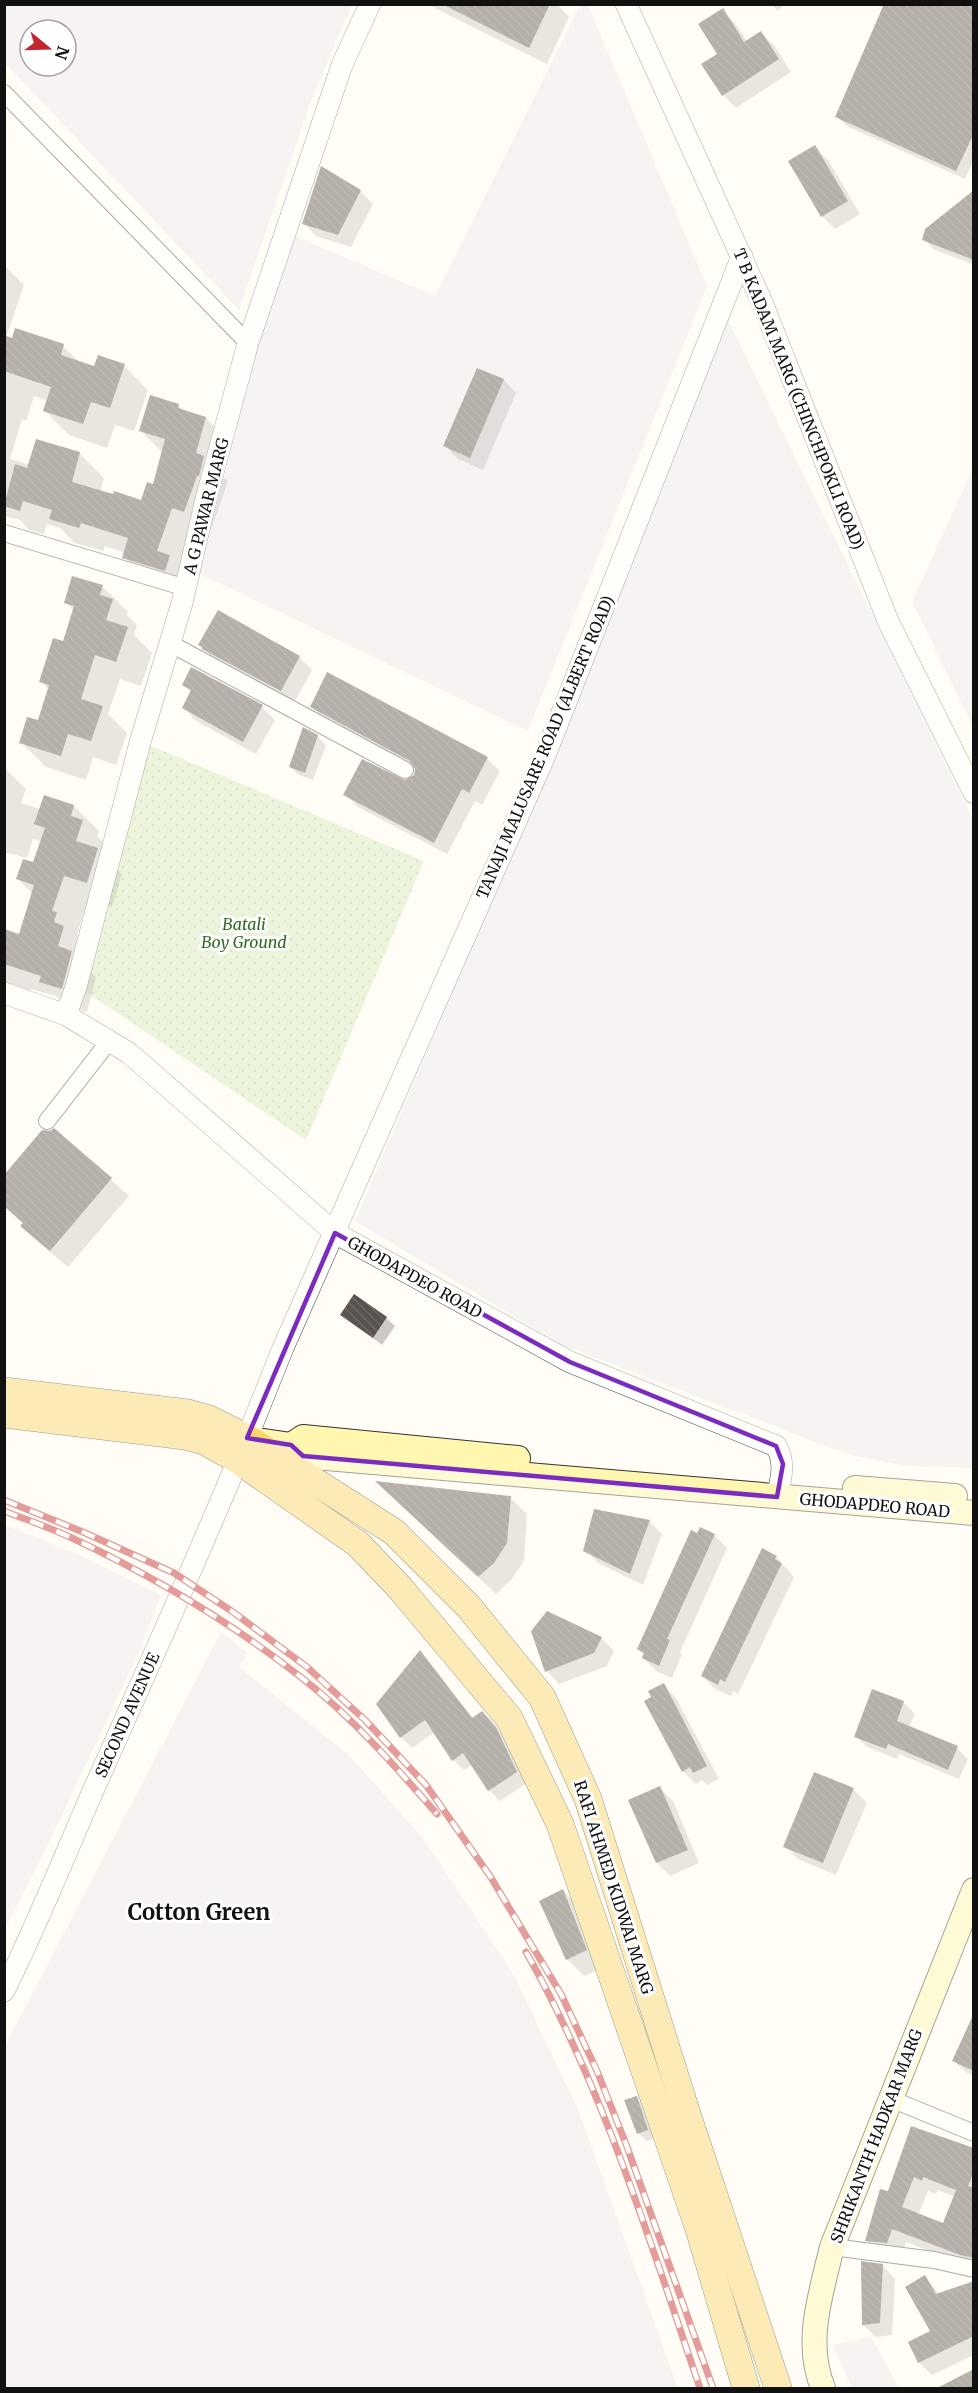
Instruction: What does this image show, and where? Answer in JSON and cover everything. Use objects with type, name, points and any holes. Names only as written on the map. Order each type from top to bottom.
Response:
[{"type":"main road","points":[[4,1391],[188,1413],[209,1419],[243,1449]]},
{"type":"main road","points":[[4,1413],[185,1436],[243,1449]]},
{"type":"main road","name":"GHODAPDEO ROAD","points":[[243,1449],[291,1445],[303,1456],[779,1490],[974,1513]]},
{"type":"main road","name":"RAFI AHMED KIDWAI MARG","points":[[243,1449],[358,1544],[400,1588],[509,1718],[560,1824],[699,2229],[746,2388]]},
{"type":"main road","name":"RAFI AHMED KIDWAI MARG","points":[[243,1449],[394,1532],[468,1606],[542,1697],[588,1799],[686,2111],[778,2388]]},
{"type":"main road","name":"GHODAPDEO ROAD","points":[[779,1490],[903,1490],[974,1497]]},
{"type":"main road","name":"SHRIKANTH HADKAR MARG","points":[[823,2388],[815,2362],[814,2332],[832,2247],[974,1890]]},
{"type":"street","name":"A G PAWAR MARG","points":[[66,1015],[76,987],[141,740],[186,588],[206,499],[248,343],[342,65],[370,4]]},
{"type":"street","name":"T B KADAM MARG (CHINCHPOKLI ROAD)","points":[[626,4],[742,256],[888,621],[974,793]]},
{"type":"street","points":[[4,93],[248,343]]},
{"type":"street","name":"TANAJI MALUSARE ROAD (ALBERT ROAD)","points":[[243,1449],[283,1348],[544,758],[742,256]]},
{"type":"street","points":[[4,533],[186,588]]},
{"type":"street","points":[[169,643],[405,770]]},
{"type":"street","name":"GHODAPDEO ROAD","points":[[4,993],[66,1015],[129,1053],[335,1233],[570,1362],[776,1446],[783,1464],[779,1490]]},
{"type":"street","points":[[48,1121],[110,1040]]},
{"type":"street","name":"SECOND AVENUE","points":[[4,1991],[35,1929],[91,1796],[194,1568],[243,1449]]},
{"type":"street","points":[[891,2099],[974,2133]]},
{"type":"street","points":[[832,2247],[934,2260],[974,2269]]},
{"type":"highlighted area","points":[[335,1233],[570,1362],[767,1441],[776,1446],[783,1464],[777,1497],[303,1456],[291,1445],[247,1438]]},
{"type":"shaded area","points":[[5,4],[352,5],[311,101],[239,310],[19,78],[78,78],[78,18],[18,18],[18,77],[5,63]]},
{"type":"shaded area","points":[[580,5],[588,5],[707,286],[528,731],[200,574],[258,343],[293,235],[435,296]]},
{"type":"shaded area","points":[[727,318],[973,820],[973,1468],[907,1466],[850,1455],[560,1344],[355,1221],[548,767]]},
{"type":"shaded area","points":[[973,468],[974,726],[912,602]]},
{"type":"shaded area","points":[[5,1525],[77,1554],[161,1595],[141,1648],[47,1847],[5,1929]]},
{"type":"shaded area","points":[[221,1632],[248,1653],[239,1667],[350,1756],[422,1837],[514,1975],[578,2109],[678,2388],[5,2388],[5,2046]]},
{"type":"shaded area","points":[[871,2337],[899,2388],[852,2388],[832,2345]]},
{"type":"green space","name":"Batali Boy Ground","points":[[142,742],[424,861],[306,1140],[80,988]]},
{"type":"building","points":[[442,4],[550,4],[529,48]]},
{"type":"building","points":[[884,4],[974,4],[974,133],[956,171],[835,117]]},
{"type":"building","points":[[723,8],[744,42],[761,31],[779,59],[722,96],[701,64],[717,54],[698,24]]},
{"type":"building","points":[[815,145],[848,201],[821,217],[788,161]]},
{"type":"building","points":[[321,166],[361,190],[338,235],[302,224]]},
{"type":"building","points":[[974,190],[974,260],[922,240],[925,229]]},
{"type":"building","points":[[15,328],[64,344],[61,355],[94,366],[98,355],[125,364],[110,408],[91,402],[83,424],[43,411],[51,387],[4,371],[4,335],[12,338]]},
{"type":"building","points":[[477,368],[504,379],[470,458],[443,446]]},
{"type":"building","points":[[150,395],[179,404],[178,408],[206,417],[196,453],[204,456],[199,476],[197,476],[184,512],[172,508],[157,551],[170,555],[165,571],[122,558],[128,538],[81,523],[79,528],[49,519],[52,510],[23,501],[20,511],[4,506],[15,464],[27,468],[36,439],[80,452],[72,482],[113,494],[114,491],[141,500],[147,482],[153,484],[165,439],[139,431]]},
{"type":"building","points":[[72,576],[103,585],[100,595],[113,599],[106,620],[128,627],[116,662],[95,655],[81,699],[103,706],[91,741],[68,734],[61,756],[19,743],[27,717],[38,720],[49,685],[39,682],[53,638],[63,641],[74,606],[64,603]]},
{"type":"building","points":[[218,610],[300,656],[281,691],[198,645]]},
{"type":"building","points":[[191,667],[263,705],[243,742],[182,708],[191,690],[182,685]]},
{"type":"building","points":[[327,672],[488,757],[469,793],[462,789],[434,843],[343,795],[362,759],[405,780],[414,775],[415,769],[410,761],[310,707]]},
{"type":"building","points":[[303,727],[318,735],[305,773],[289,767]]},
{"type":"building","points":[[44,795],[74,805],[71,816],[83,820],[76,841],[98,848],[87,883],[64,876],[52,911],[57,912],[54,922],[64,926],[58,946],[72,951],[62,989],[39,982],[41,976],[4,964],[4,929],[19,934],[34,885],[16,879],[23,859],[33,862],[45,828],[34,824]]},
{"type":"building","points":[[54,1128],[112,1178],[50,1251],[20,1226],[23,1223],[4,1206],[4,1175],[42,1130],[50,1131]]},
{"type":"building","points":[[354,1294],[387,1317],[373,1338],[340,1315]]},
{"type":"building","points":[[375,1481],[511,1496],[507,1543],[494,1563],[478,1577]]},
{"type":"building","points":[[594,1509],[650,1520],[630,1574],[583,1551]]},
{"type":"building","points":[[700,1527],[715,1534],[667,1639],[670,1640],[659,1666],[642,1658],[644,1653],[637,1649],[691,1530],[697,1533]]},
{"type":"building","points":[[762,1548],[777,1556],[775,1559],[782,1563],[725,1682],[720,1679],[718,1685],[701,1676]]},
{"type":"building","points":[[547,1611],[602,1637],[594,1653],[545,1672],[531,1631]]},
{"type":"building","points":[[420,1650],[472,1718],[482,1711],[496,1727],[517,1772],[488,1791],[463,1753],[452,1761],[425,1720],[400,1738],[376,1704]]},
{"type":"building","points":[[664,1683],[707,1766],[693,1773],[690,1767],[682,1772],[644,1701],[651,1697],[648,1691]]},
{"type":"building","points":[[872,1689],[904,1701],[897,1721],[958,1746],[948,1770],[888,1744],[886,1749],[854,1737]]},
{"type":"building","points":[[814,1772],[854,1788],[823,1863],[783,1847]]},
{"type":"building","points":[[660,1786],[688,1850],[656,1863],[628,1800]]},
{"type":"building","points":[[563,1889],[587,1950],[566,1960],[539,1901]]},
{"type":"building","points":[[974,2013],[974,2071],[952,2061]]},
{"type":"building","points":[[637,2096],[648,2130],[637,2134],[624,2100]]},
{"type":"building","points":[[911,2126],[974,2148],[974,2172],[968,2186],[974,2188],[974,2258],[960,2255],[892,2229],[887,2243],[865,2241],[880,2189],[888,2191]],"holes":[[[914,2177],[922,2181],[923,2177],[956,2190],[943,2223],[902,2207]]]},
{"type":"building","points":[[861,2261],[883,2264],[880,2323],[862,2325]]},
{"type":"building","points":[[925,2275],[936,2294],[974,2281],[974,2336],[918,2363],[908,2342],[930,2331],[905,2287]]},
{"type":"building","points":[[974,2369],[974,2388],[937,2388]]},
{"type":"railway","points":[[4,1500],[174,1573],[233,1612],[307,1667],[365,1720],[426,1785],[490,1876],[561,1994],[597,2071],[626,2144],[713,2388]]},
{"type":"railway","points":[[4,1511],[64,1534],[132,1568],[162,1584],[248,1638],[302,1678],[338,1709],[389,1760],[437,1814]]},
{"type":"railway","points":[[526,1952],[554,2004],[602,2111],[643,2221],[700,2388]]},
{"type":"district","name":"Cotton Green","points":[[199,1912]]}]
